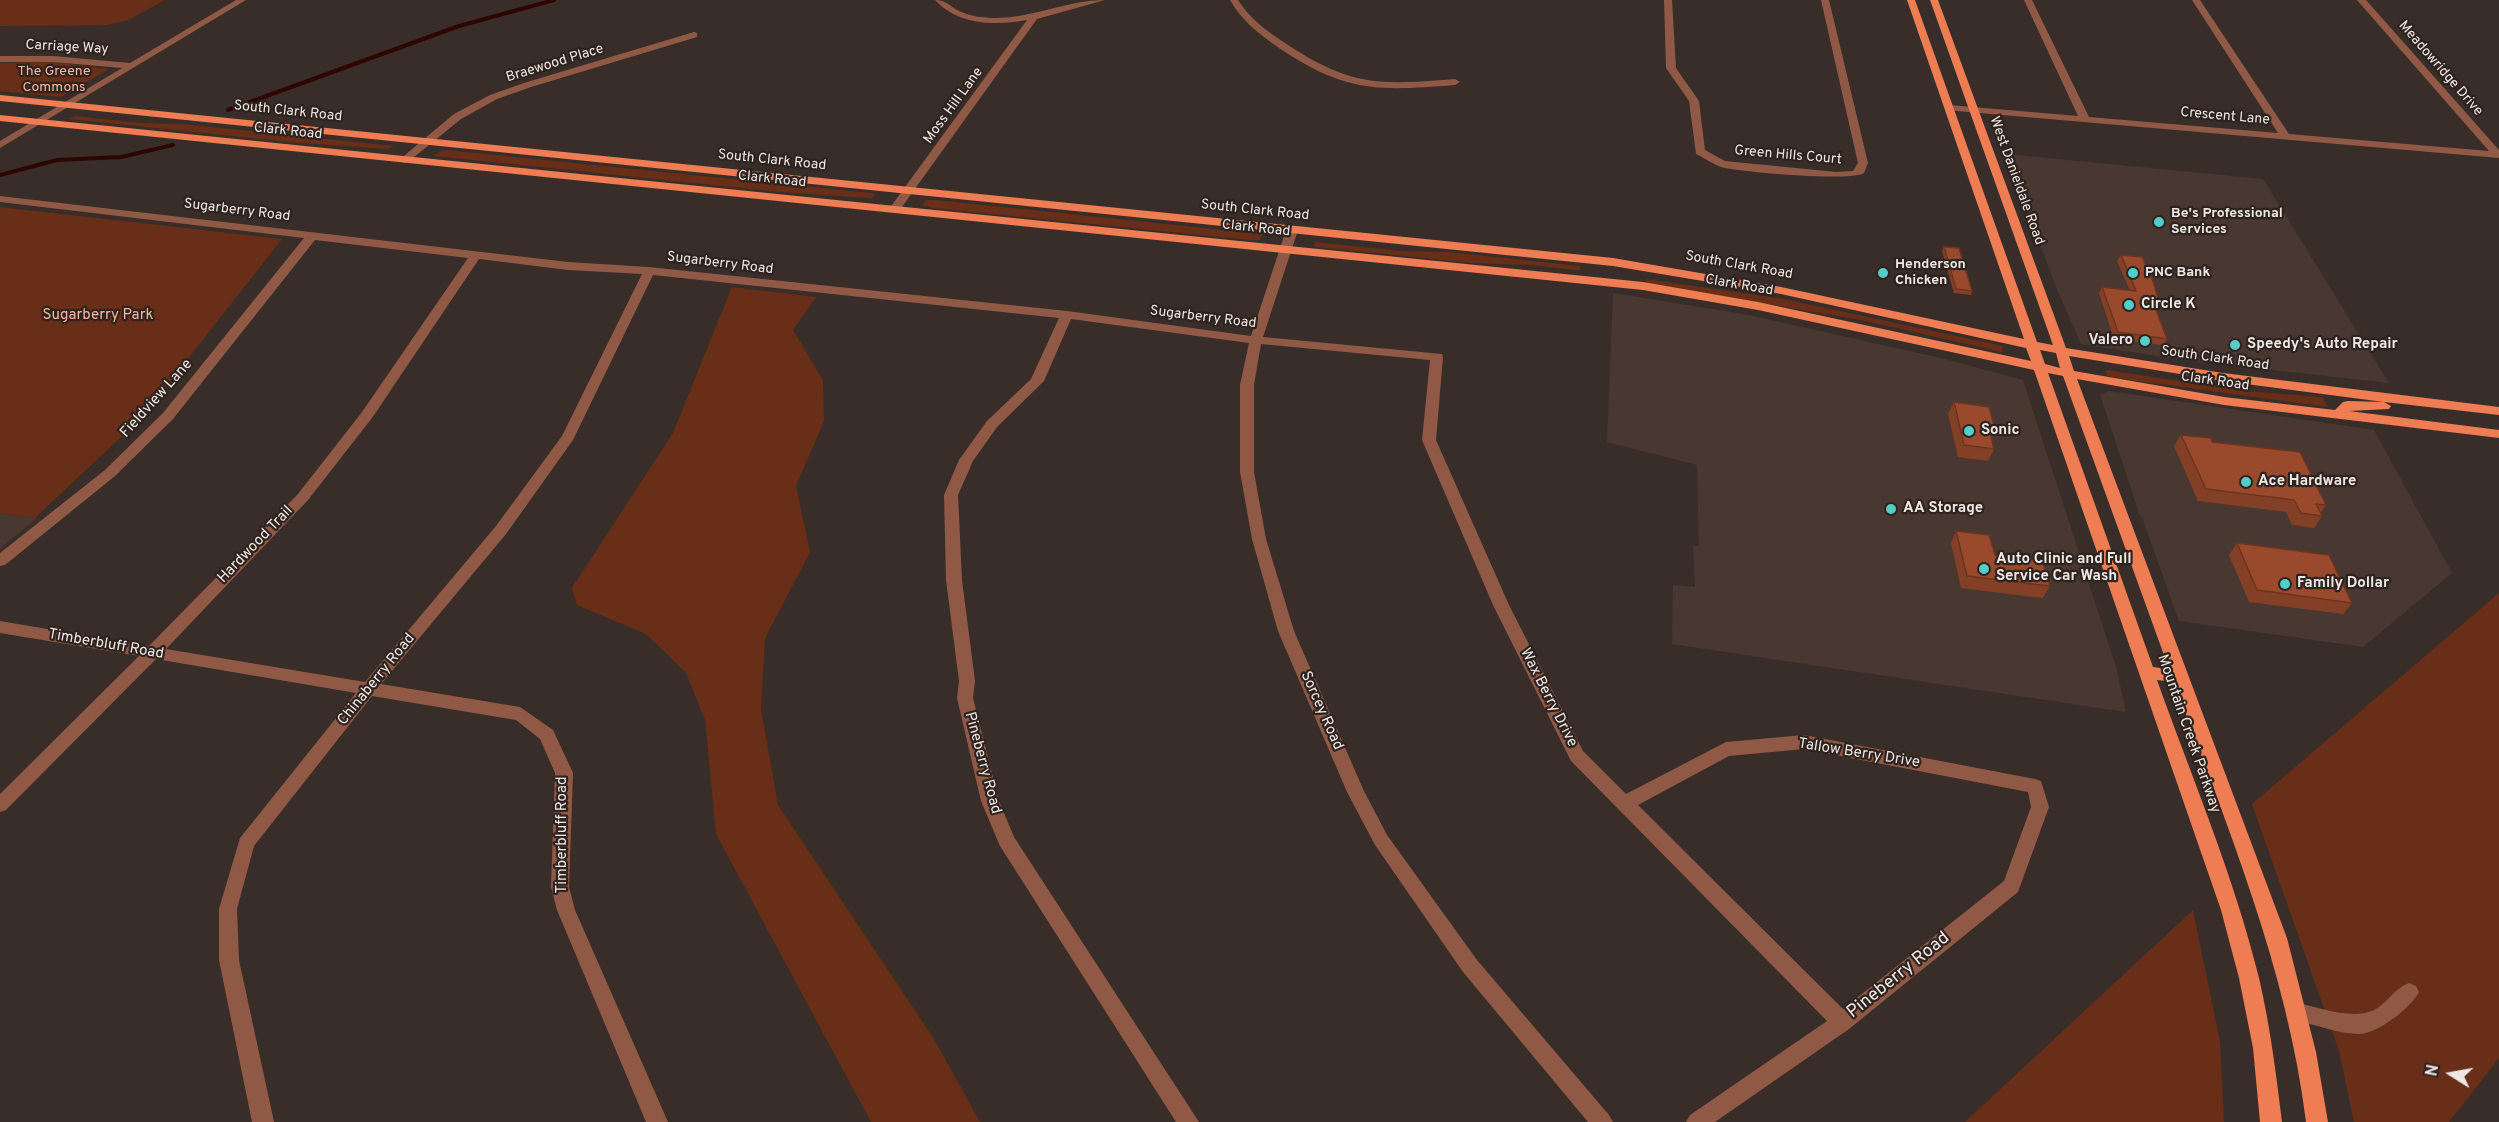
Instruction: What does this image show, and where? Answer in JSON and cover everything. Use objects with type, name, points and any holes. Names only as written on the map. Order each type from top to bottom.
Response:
[{"type":"main road","name":"West Danieldale Road","points":[[1911,0],[1948,108],[1977,151],[2014,219],[2068,373]]},
{"type":"main road","name":"West Danieldale Road","points":[[1934,0],[1974,110],[1977,151],[1988,218],[2038,367]]},
{"type":"main road","name":"South Clark Road","points":[[0,98],[1292,230],[1497,248],[1613,262],[1728,278],[2031,345],[2200,374],[2499,411]]},
{"type":"main road","name":"Clark Road","points":[[0,118],[1611,283],[1758,306],[2038,367],[2183,394],[2499,434]]},
{"type":"main road","points":[[1988,218],[2014,219]]},
{"type":"main road","points":[[1611,283],[1613,262]]},
{"type":"main road","name":"Mountain Creek Parkway","points":[[2038,367],[2230,910],[2249,978],[2264,1047],[2271,1122]]},
{"type":"main road","name":"Mountain Creek Parkway","points":[[2068,373],[2277,938],[2298,1012],[2313,1086],[2317,1122]]},
{"type":"main road","points":[[2345,416],[2342,410],[2348,405],[2395,406],[2429,403]]},
{"type":"main road","points":[[2145,672],[2181,676]]},
{"type":"street","points":[[0,145],[242,0]]},
{"type":"street","points":[[939,0],[954,12],[978,18],[1034,18],[1101,0]]},
{"type":"street","points":[[1234,0],[1250,23],[1302,60],[1332,77],[1367,85],[1455,82]]},
{"type":"street","name":"Green Hills Court","points":[[1668,0],[1671,68],[1694,101],[1700,152],[1723,164],[1836,175],[1855,174],[1860,171],[1863,163],[1825,0]]},
{"type":"street","points":[[2028,0],[2085,119]]},
{"type":"street","points":[[2196,0],[2286,137]]},
{"type":"street","name":"Meadowridge Drive","points":[[2361,0],[2499,155]]},
{"type":"street","name":"Moss Hill Lane","points":[[895,209],[1034,18]]},
{"type":"street","name":"Braewood Place","points":[[404,160],[458,116],[477,105],[525,85],[631,55],[674,39],[694,35]]},
{"type":"street","name":"Carriage Way","points":[[0,59],[53,59],[132,66]]},
{"type":"street","name":"Crescent Lane","points":[[1948,108],[2499,155]]},
{"type":"street","name":"Sugarberry Road","points":[[0,199],[568,266],[649,271],[1067,315],[1256,340],[1437,357]]},
{"type":"street","name":"Sorcey Road","points":[[1292,230],[1256,340],[1247,385],[1247,472],[1259,539],[1286,631],[1356,792],[1381,840],[1470,966],[1602,1122]]},
{"type":"street","name":"Fieldview Lane","points":[[0,561],[110,473],[168,416],[313,235]]},
{"type":"street","name":"Hardwood Trail","points":[[0,806],[303,497],[367,415],[476,254]]},
{"type":"street","name":"Chinaberry Road","points":[[263,1122],[229,960],[228,909],[246,843],[368,689],[501,530],[568,437],[649,271]]},
{"type":"street","name":"Pineberry Road","points":[[1067,315],[1037,381],[992,424],[966,460],[951,495],[954,580],[967,681],[965,698],[990,801],[1006,841],[1188,1122]]},
{"type":"street","name":"Wax Berry Drive","points":[[1437,357],[1429,440],[1501,605],[1577,756],[1842,1022]]},
{"type":"street","name":"Timberbluff Road","points":[[0,627],[520,714],[547,735],[564,773],[561,887],[566,910],[657,1122]]},
{"type":"street","name":"Tallow Berry Drive","points":[[1624,804],[1726,749],[1804,742],[2035,786]]},
{"type":"street","name":"Pineberry Road","points":[[1697,1122],[1842,1022],[2011,886],[2040,807],[2035,786]]},
{"type":"street","points":[[2298,1012],[2360,1025],[2384,1015],[2409,992]]},
{"type":"shaded area","points":[[2006,154],[2263,179],[2389,383],[2182,360],[2081,344],[2056,287]]},
{"type":"shaded area","points":[[1613,293],[1744,314],[1945,359],[2023,380],[2116,667],[2126,712],[1672,644],[1673,585],[1695,587],[1693,546],[1699,546],[1697,465],[1607,442]]},
{"type":"shaded area","points":[[2109,391],[2374,430],[2452,573],[2363,647],[2179,621],[2140,516],[2100,395]]},
{"type":"shaded area","points":[[0,513],[35,518],[37,518],[0,549]]},
{"type":"green space","name":"The Greene Commons","points":[[0,0],[165,0],[128,20],[107,25],[0,26]]},
{"type":"green space","name":"The Greene Commons","points":[[53,62],[109,69],[61,97],[0,91],[0,63]]},
{"type":"green space","points":[[74,116],[142,123],[182,124],[394,146],[388,149],[300,143],[69,119]]},
{"type":"green space","points":[[446,150],[875,194],[873,198],[868,198],[780,192],[434,156]]},
{"type":"green space","points":[[926,200],[1262,234],[1260,240],[1251,240],[932,208],[922,205]]},
{"type":"green space","name":"Sugarberry Park","points":[[0,207],[282,239],[142,417],[35,518],[0,513]]},
{"type":"green space","points":[[1315,242],[1400,251],[1448,252],[1580,266],[1580,270],[1472,263],[1317,247],[1314,246]]},
{"type":"green space","points":[[1646,279],[1784,299],[2003,346],[2002,352],[1861,320],[1650,284],[1646,283]]},
{"type":"green space","points":[[732,287],[816,297],[793,330],[823,380],[824,421],[796,486],[810,552],[765,638],[761,709],[778,805],[934,1039],[980,1122],[871,1122],[716,834],[705,720],[686,673],[646,634],[577,605],[572,588],[673,433]]},
{"type":"green space","points":[[2106,370],[2244,391],[2322,397],[2328,407],[2130,380],[2107,376]]},
{"type":"green space","points":[[2499,593],[2499,1058],[2449,1122],[2354,1122],[2339,1051],[2252,804]]},
{"type":"green space","points":[[2193,910],[2220,1042],[2224,1122],[1965,1122]]},
{"type":"building","points":[[1944,247],[1959,248],[1972,291],[1956,289]]},
{"type":"building","points":[[2121,255],[2142,257],[2153,281],[2160,305],[2154,304],[2167,339],[2118,332],[2102,287],[2136,291]]},
{"type":"building","points":[[1954,402],[1989,407],[1995,429],[1989,428],[1994,449],[1964,445]]},
{"type":"building","name":"Ace Hardware","points":[[2181,435],[2211,438],[2212,442],[2300,452],[2326,505],[2316,504],[2322,516],[2301,513],[2294,500],[2206,489]]},
{"type":"building","points":[[1956,531],[1989,535],[1995,555],[2042,560],[2050,586],[1967,576]]},
{"type":"building","name":"Family Dollar","points":[[2237,543],[2329,555],[2352,603],[2257,590]]},
{"type":"waterway","points":[[228,110],[459,26],[554,0]]},
{"type":"waterway","points":[[0,175],[57,160],[121,157],[173,145]]},
{"type":"place","name":"Be's Professional Services","points":[[2159,222]]},
{"type":"place","name":"Henderson Chicken","points":[[1883,273]]},
{"type":"place","name":"PNC Bank","points":[[2133,273]]},
{"type":"place","name":"Circle K","points":[[2129,305]]},
{"type":"place","name":"Valero","points":[[2145,341]]},
{"type":"place","name":"Speedy's Auto Repair","points":[[2235,345]]},
{"type":"place","name":"Sonic","points":[[1969,431]]},
{"type":"place","name":"Ace Hardware","points":[[2246,482]]},
{"type":"place","name":"AA Storage","points":[[1891,509]]},
{"type":"place","name":"Auto Clinic and Full Service Car Wash","points":[[1984,569]]},
{"type":"place","name":"Family Dollar","points":[[2285,584]]}]
